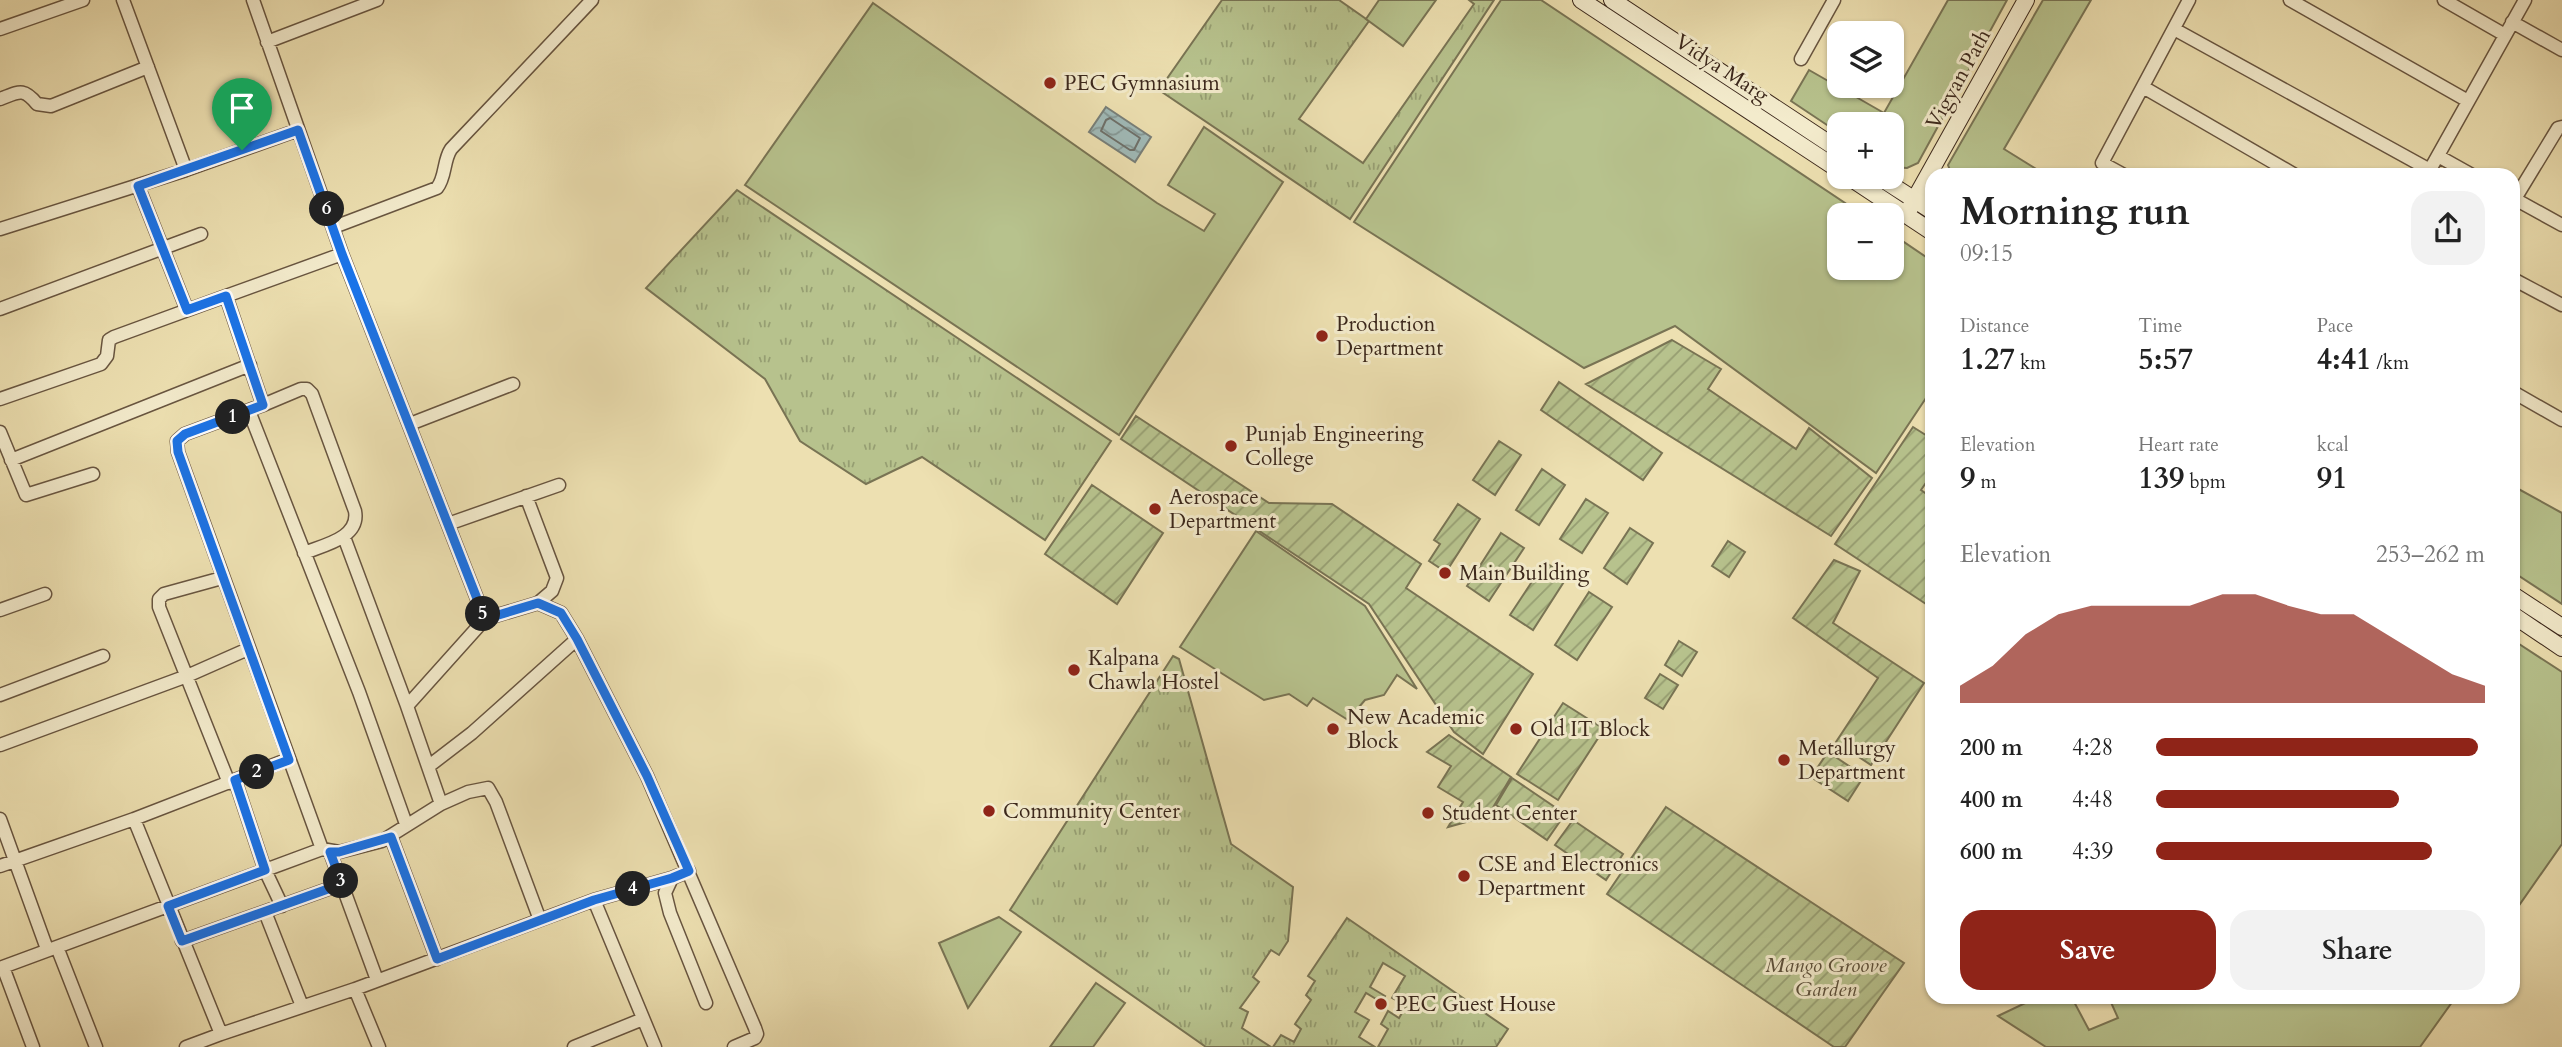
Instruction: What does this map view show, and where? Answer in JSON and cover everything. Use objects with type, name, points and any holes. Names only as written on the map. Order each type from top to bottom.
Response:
[{"type":"main road","name":"Vidya Marg","points":[[1581,0],[1827,162]]},
{"type":"main road","name":"Vidya Marg","points":[[1612,0],[1827,142]]},
{"type":"main road","name":"Vigyan Path","points":[[1932,168],[2025,0]]},
{"type":"main road","name":"Vigyan Path","points":[[1906,215],[1925,180]]},
{"type":"main road","points":[[1867,189],[1925,227]]},
{"type":"main road","points":[[1898,189],[1925,207]]},
{"type":"main road","points":[[2520,600],[2562,627]]},
{"type":"main road","points":[[2520,620],[2562,648]]},
{"type":"street","points":[[0,29],[83,0]]},
{"type":"street","points":[[123,0],[186,170]]},
{"type":"street","points":[[253,0],[342,254],[485,619]]},
{"type":"street","points":[[267,41],[377,0]]},
{"type":"street","points":[[1801,59],[1834,0]]},
{"type":"street","points":[[2111,168],[2102,163],[2189,0]]},
{"type":"street","points":[[2290,0],[2468,101]]},
{"type":"street","points":[[2444,0],[2505,35]]},
{"type":"street","points":[[2431,168],[2525,0]]},
{"type":"street","points":[[334,228],[437,188],[442,182],[446,158],[451,149],[585,3]]},
{"type":"street","points":[[2512,22],[2562,50]]},
{"type":"street","points":[[2174,29],[2422,168]]},
{"type":"street","points":[[0,99],[23,92],[29,94],[37,104],[51,106],[148,67]]},
{"type":"street","points":[[2143,87],[2283,168]]},
{"type":"street","points":[[2520,190],[2558,128],[2562,127]]},
{"type":"street","points":[[0,229],[138,186],[298,130]]},
{"type":"street","points":[[2438,156],[2459,168]]},
{"type":"street","points":[[138,186],[187,310]]},
{"type":"street","points":[[2520,203],[2562,225]]},
{"type":"street","points":[[0,309],[201,234]]},
{"type":"street","points":[[0,399],[101,364],[107,356],[109,340],[114,337],[342,254]]},
{"type":"street","points":[[2520,283],[2562,305]]},
{"type":"street","points":[[226,296],[263,405]]},
{"type":"street","points":[[11,460],[250,365]]},
{"type":"street","points":[[410,424],[513,384]]},
{"type":"street","points":[[304,553],[344,537],[354,527],[357,519],[312,394],[307,389],[185,434],[177,441],[178,452],[222,578],[289,760],[342,884],[377,980]]},
{"type":"street","points":[[2520,396],[2562,420]]},
{"type":"street","points":[[249,411],[359,692],[406,824]]},
{"type":"street","points":[[0,432],[26,495],[93,474]]},
{"type":"street","points":[[448,524],[559,485]]},
{"type":"street","points":[[408,706],[485,619],[538,603],[552,591],[556,578],[526,496]]},
{"type":"street","points":[[344,537],[408,706],[441,804]]},
{"type":"street","points":[[222,578],[164,594],[159,599],[159,607],[282,906]]},
{"type":"street","points":[[0,610],[45,594]]},
{"type":"street","points":[[538,603],[561,613],[577,639],[647,776],[689,871],[757,1034],[734,1047]]},
{"type":"street","points":[[429,766],[472,733],[577,639]]},
{"type":"street","points":[[0,744],[187,676],[248,649]]},
{"type":"street","points":[[0,695],[103,656]]},
{"type":"street","points":[[0,866],[289,760]]},
{"type":"street","points":[[33,1047],[1,968],[265,870],[326,850],[339,852],[391,837],[406,824],[468,792],[488,788],[540,920]]},
{"type":"street","points":[[0,819],[52,948],[96,1047]]},
{"type":"street","points":[[134,819],[221,1034]]},
{"type":"street","points":[[391,837],[437,959]]},
{"type":"street","points":[[186,1047],[355,989],[594,900],[689,871]]},
{"type":"street","points":[[672,878],[665,893],[670,913],[706,1003]]},
{"type":"street","points":[[182,941],[342,884]]},
{"type":"street","points":[[594,900],[655,1047]]},
{"type":"street","points":[[265,912],[302,1006]]},
{"type":"street","points":[[355,989],[379,1047]]},
{"type":"street","points":[[574,1047],[643,1019]]},
{"type":"green space","points":[[1222,0],[1339,0],[1369,21],[1299,119],[1363,163],[1474,4],[1469,0],[1494,0],[1350,219],[1159,90]]},
{"type":"green space","points":[[1379,0],[1436,0],[1403,46],[1366,19]]},
{"type":"green space","points":[[1501,0],[1541,0],[1845,203],[1827,203],[1827,280],[1904,280],[1904,242],[1925,256],[1925,400],[1876,473],[1675,326],[1584,368],[1354,222]]},
{"type":"green space","points":[[1948,0],[2007,0],[1918,163],[1907,168],[1904,168],[1904,112],[1885,112],[1892,98],[1904,98],[1904,78]]},
{"type":"green space","points":[[2043,0],[2091,0],[2004,149],[2035,168],[1949,168],[1948,165]]},
{"type":"green space","points":[[873,3],[1157,203],[1204,231],[1215,214],[1168,185],[1204,127],[1283,182],[1119,435],[745,185]]},
{"type":"green space","points":[[1809,70],[1827,80],[1827,98],[1858,98],[1882,112],[1827,112],[1827,125],[1791,101]]},
{"type":"green space","points":[[737,190],[1111,441],[1045,540],[922,457],[866,484],[800,441],[765,379],[646,288]]},
{"type":"green space","points":[[1672,340],[1721,369],[1708,389],[1796,449],[1809,428],[1872,478],[1831,536],[1586,384]]},
{"type":"green space","points":[[1559,382],[1662,453],[1643,480],[1541,410]]},
{"type":"green space","points":[[1136,416],[1269,503],[1332,504],[1421,564],[1406,588],[1533,674],[1483,754],[1454,732],[1369,604],[1121,439]]},
{"type":"green space","points":[[1913,427],[1925,435],[1925,484],[1921,490],[1925,493],[1925,603],[1835,544]]},
{"type":"green space","points":[[1499,441],[1521,455],[1495,495],[1473,480]]},
{"type":"green space","points":[[1542,469],[1565,485],[1539,525],[1516,510]]},
{"type":"green space","points":[[1092,485],[1163,533],[1117,604],[1045,554]]},
{"type":"green space","points":[[2520,490],[2562,513],[2562,604],[2520,577]]},
{"type":"green space","points":[[1586,499],[1608,513],[1582,553],[1560,539]]},
{"type":"green space","points":[[1458,504],[1480,519],[1446,572],[1429,561],[1440,544],[1434,540]]},
{"type":"green space","points":[[1630,528],[1653,543],[1627,584],[1604,568]]},
{"type":"green space","points":[[1256,531],[1365,606],[1417,689],[1397,675],[1384,695],[1365,700],[1348,720],[1313,698],[1307,706],[1289,694],[1264,700],[1180,647]]},
{"type":"green space","points":[[1501,533],[1524,548],[1489,601],[1467,586]]},
{"type":"green space","points":[[1728,541],[1745,552],[1729,577],[1712,566]]},
{"type":"green space","points":[[1834,560],[1860,571],[1833,623],[1924,683],[1871,765],[1836,742],[1878,678],[1793,618]]},
{"type":"green space","points":[[1545,562],[1567,577],[1533,630],[1510,615]]},
{"type":"green space","points":[[1589,592],[1612,607],[1577,660],[1555,645]]},
{"type":"green space","points":[[1679,641],[1697,652],[1682,676],[1665,665]]},
{"type":"green space","points":[[2520,645],[2562,672],[2562,844],[2520,904]]},
{"type":"green space","points":[[1173,656],[1179,659],[1231,844],[1293,887],[1288,941],[1279,955],[1271,950],[1253,977],[1259,982],[1240,1008],[1248,1012],[1242,1028],[1271,1047],[1206,1047],[1010,910]]},
{"type":"green space","points":[[1660,674],[1678,685],[1663,709],[1645,698]]},
{"type":"green space","points":[[1563,703],[1604,729],[1558,800],[1517,774]]},
{"type":"green space","points":[[1449,735],[1511,777],[1488,816],[1448,827],[1463,802],[1438,787],[1451,766],[1427,752]]},
{"type":"green space","points":[[1828,752],[1864,776],[1848,801],[1811,777]]},
{"type":"green space","points":[[1512,778],[1565,814],[1547,840],[1496,805]]},
{"type":"green space","name":"Mango Groove Garden","points":[[1666,807],[1904,963],[1845,1047],[1834,1047],[1607,894]]},
{"type":"green space","points":[[1573,820],[1623,854],[1606,880],[1555,845]]},
{"type":"green space","points":[[999,917],[1021,932],[968,1008],[939,943]]},
{"type":"green space","points":[[1347,918],[1508,1029],[1496,1047],[1378,1047],[1388,1029],[1381,1024],[1388,1011],[1399,1018],[1406,1006],[1392,998],[1405,976],[1383,963],[1370,987],[1385,996],[1381,1002],[1366,993],[1355,1012],[1369,1020],[1359,1037],[1375,1047],[1273,1047],[1281,1035],[1294,1042],[1301,1029],[1295,1024],[1311,1000],[1306,995],[1315,981],[1308,976]]},
{"type":"green space","points":[[1096,983],[1125,1003],[1093,1047],[1050,1047]]},
{"type":"green space","points":[[2023,1004],[2075,1004],[2089,1030],[2118,1018],[2112,1004],[2451,1004],[2420,1047],[2046,1047],[1998,1016]]},
{"type":"water","points":[[1106,107],[1151,137],[1135,162],[1089,132]]},
{"type":"place","name":"PEC Gymnasium","points":[[1050,83]]},
{"type":"place","name":"Production Department","points":[[1322,336]]},
{"type":"place","name":"Punjab Engineering College","points":[[1231,446]]},
{"type":"place","name":"Aerospace Department","points":[[1155,509]]},
{"type":"place","name":"Main Building","points":[[1445,573]]},
{"type":"place","name":"Kalpana Chawla Hostel","points":[[1074,670]]},
{"type":"place","name":"New Academic Block","points":[[1333,729]]},
{"type":"place","name":"Old IT Block","points":[[1516,729]]},
{"type":"place","name":"Metallurgy Department","points":[[1784,760]]},
{"type":"place","name":"Community Center","points":[[989,811]]},
{"type":"place","name":"Student Center","points":[[1428,813]]},
{"type":"place","name":"CSE and Electronics Department","points":[[1464,876]]},
{"type":"place","name":"PEC Guest House","points":[[1381,1004]]},
{"type":"route","points":[[298,130],[342,254],[485,619],[538,603],[561,613],[647,776],[689,871],[594,900],[437,959],[391,837],[339,852],[330,852],[342,884],[182,941],[168,906],[265,870],[235,780],[289,760],[222,578],[178,452],[177,441],[185,434],[263,405],[226,296],[187,310],[138,186],[242,150],[298,130]]}]
